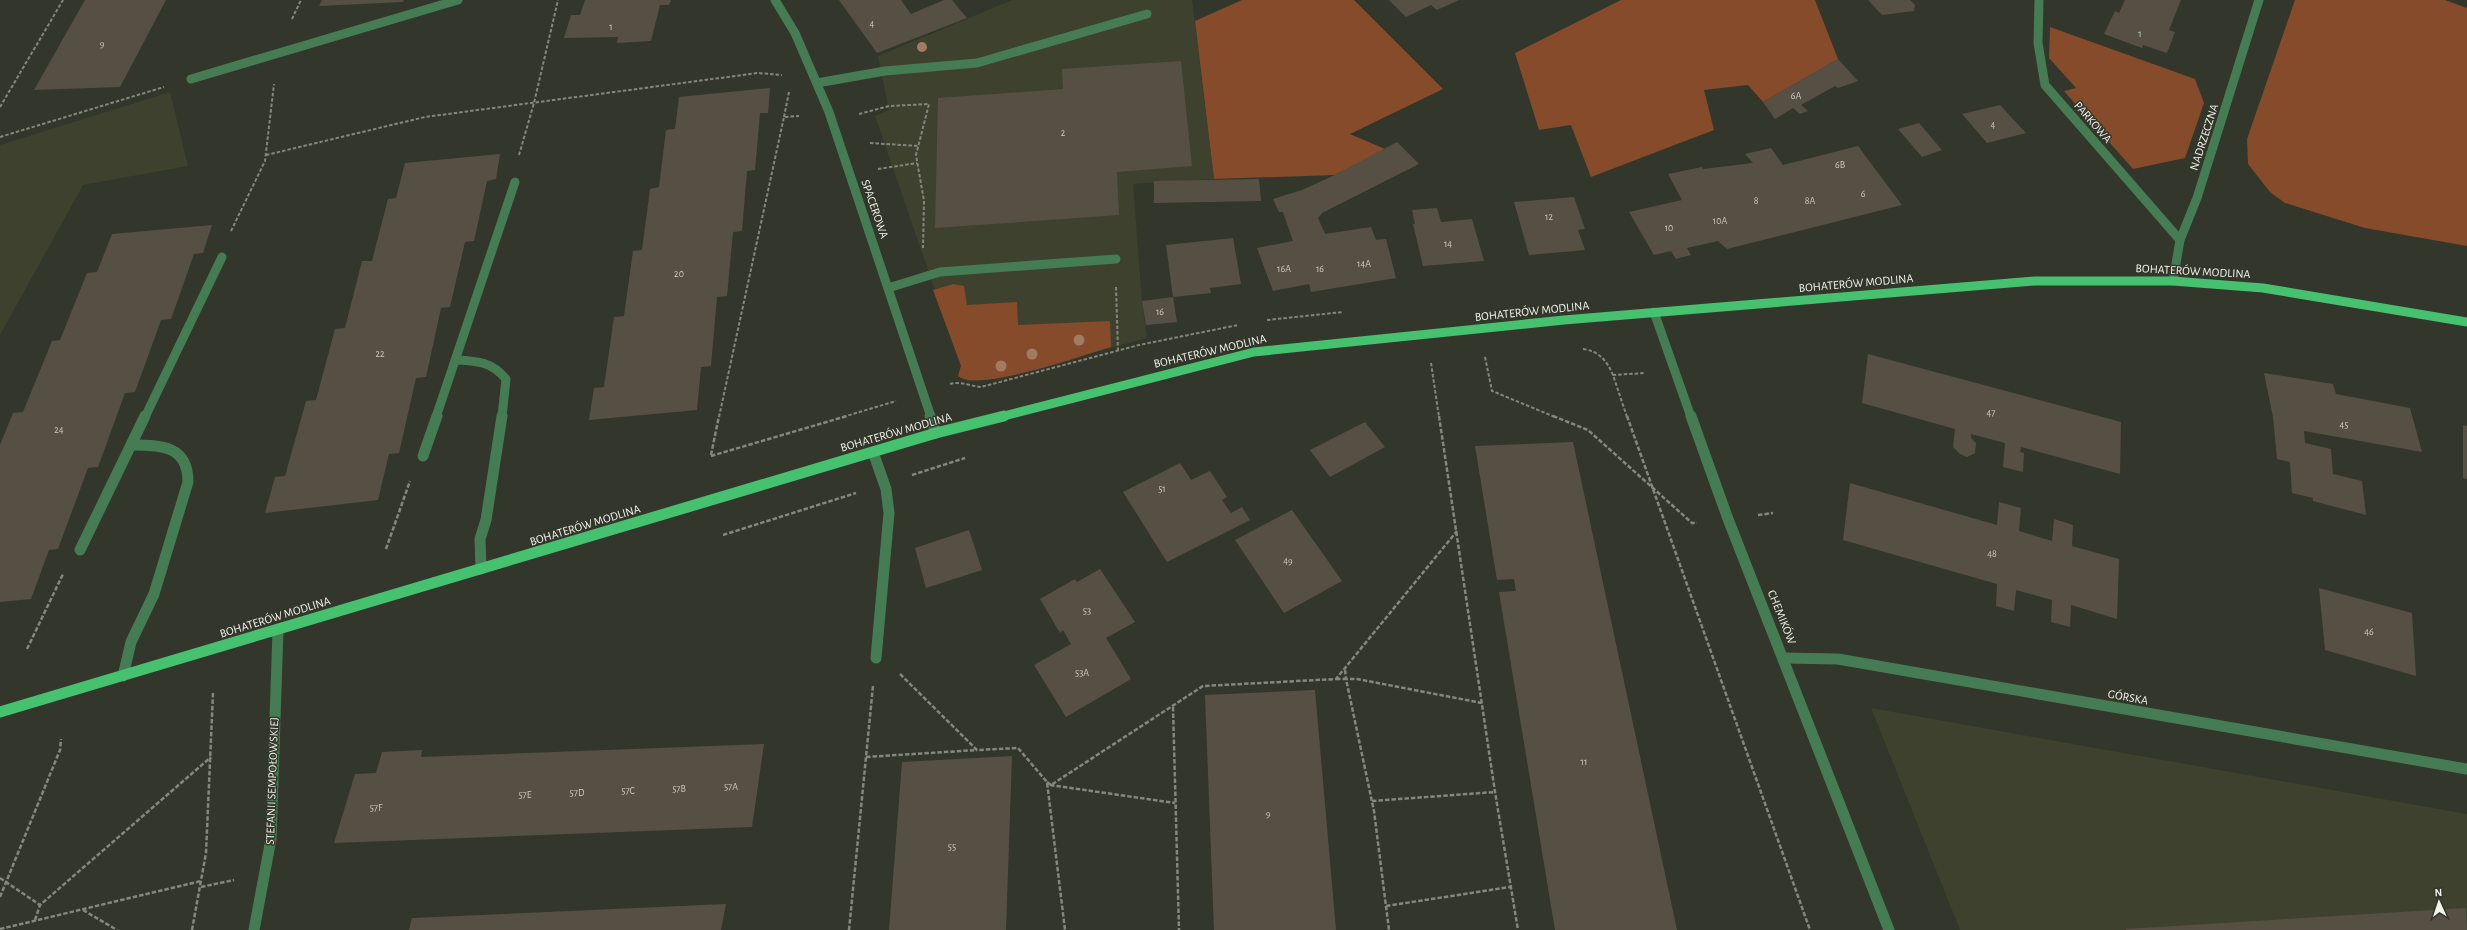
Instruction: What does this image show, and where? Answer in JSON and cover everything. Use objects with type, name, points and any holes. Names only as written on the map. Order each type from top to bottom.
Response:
[{"type":"main road","name":"BOHATERÓW MODLINA","points":[[0,712],[936,433],[1254,352],[1654,312],[2035,281],[2173,281],[2263,288],[2467,322]]},
{"type":"street","points":[[191,79],[458,0]]},
{"type":"street","name":"SPACEROWA","points":[[775,0],[795,33],[829,112],[936,433]]},
{"type":"street","name":"PARKOWA","points":[[2039,0],[2036,21],[2037,55],[2045,86],[2180,240]]},
{"type":"street","name":"NADRZECZNA","points":[[2173,281],[2180,240],[2197,198],[2259,0]]},
{"type":"street","points":[[817,83],[885,71],[977,63],[1147,14]]},
{"type":"street","points":[[422,456],[457,360],[516,182]]},
{"type":"street","points":[[80,550],[222,257]]},
{"type":"street","points":[[888,288],[940,272],[1116,259]]},
{"type":"street","name":"CHEMIKÓW","points":[[1654,312],[1728,519],[1784,658],[1889,930]]},
{"type":"street","points":[[457,360],[484,361],[498,369],[506,379],[499,442],[486,520],[480,539],[482,569]]},
{"type":"street","points":[[123,676],[132,642],[154,594],[188,482],[189,469],[187,462],[170,449],[132,445]]},
{"type":"street","points":[[873,452],[884,483],[889,513],[876,658]]},
{"type":"street","name":"STEFANII SEMPOŁOWSKIEJ","points":[[254,930],[271,839],[278,630]]},
{"type":"street","name":"GÓRSKA","points":[[1784,658],[1838,659],[2467,770]]},
{"type":"path","points":[[0,107],[63,0]]},
{"type":"path","points":[[222,257],[221,252],[266,155],[276,54],[301,0]]},
{"type":"path","points":[[516,182],[513,177],[534,103],[558,0]]},
{"type":"path","points":[[266,155],[425,117],[758,73],[787,75]]},
{"type":"path","points":[[0,137],[191,79]]},
{"type":"path","points":[[711,456],[790,85]]},
{"type":"path","points":[[857,114],[890,106],[929,104],[918,146],[917,163],[924,201],[922,278]]},
{"type":"path","points":[[784,117],[802,116]]},
{"type":"path","points":[[867,143],[918,146]]},
{"type":"path","points":[[876,169],[917,163]]},
{"type":"path","points":[[1116,259],[1118,351]]},
{"type":"path","points":[[1477,357],[1493,356]]},
{"type":"path","points":[[1485,357],[1492,391],[1588,430],[1649,482],[1692,523],[1773,513]]},
{"type":"path","points":[[1431,360],[1495,792],[1518,930]]},
{"type":"path","points":[[1675,370],[1613,375],[1649,482],[1810,930]]},
{"type":"path","points":[[386,549],[416,464],[422,456]]},
{"type":"path","points":[[723,535],[813,508],[884,483],[966,458]]},
{"type":"path","points":[[1336,679],[1457,531]]},
{"type":"path","points":[[27,649],[68,563],[80,550]]},
{"type":"path","points":[[849,930],[876,658],[886,660],[977,750]]},
{"type":"path","points":[[1344,669],[1372,801],[1389,930]]},
{"type":"path","points":[[1047,789],[1203,686],[1346,679],[1482,703]]},
{"type":"path","points":[[192,930],[206,853],[213,693]]},
{"type":"path","points":[[1172,706],[1179,930]]},
{"type":"path","points":[[0,897],[60,750],[61,739]]},
{"type":"path","points":[[866,757],[1018,748],[1051,785],[1176,803]]},
{"type":"path","points":[[35,920],[40,905],[211,757]]},
{"type":"path","points":[[1047,782],[1066,930]]},
{"type":"path","points":[[1372,801],[1495,792]]},
{"type":"path","points":[[0,878],[40,905]]},
{"type":"path","points":[[0,929],[201,881]]},
{"type":"path","points":[[1386,906],[1510,887]]},
{"type":"path","points":[[83,910],[118,930]]},
{"type":"shaded area","points":[[1012,0],[1192,0],[1214,179],[1133,184],[1142,301],[1147,338],[1005,377],[968,382],[958,376],[961,366],[875,116],[889,110],[878,56]]},
{"type":"shaded area","points":[[1242,0],[1354,0],[1443,89],[1350,134],[1385,149],[1335,175],[1214,179],[1195,21]]},
{"type":"shaded area","points":[[1621,0],[1815,0],[1838,59],[1763,102],[1748,85],[1704,90],[1714,130],[1591,177],[1571,125],[1539,130],[1515,53]]},
{"type":"shaded area","points":[[2295,0],[2445,0],[2467,8],[2467,246],[2365,228],[2285,203],[2270,192],[2248,164],[2247,139]]},
{"type":"shaded area","points":[[2050,27],[2195,79],[2204,103],[2185,158],[2133,169],[2064,91],[2076,88],[2049,58]]},
{"type":"shaded area","points":[[170,92],[188,166],[83,185],[0,335],[0,145]]},
{"type":"shaded area","points":[[953,284],[964,286],[967,305],[1017,302],[1018,325],[1110,321],[1111,347],[1032,371],[1008,376],[986,380],[969,380],[958,376],[961,366],[933,290]]},
{"type":"shaded area","points":[[1871,708],[2467,814],[2467,930],[1960,930]]},
{"type":"building","points":[[85,0],[166,0],[120,87],[34,90]]},
{"type":"building","points":[[322,0],[404,0],[403,2],[319,6]]},
{"type":"building","points":[[585,0],[671,0],[669,5],[660,5],[651,41],[617,43],[618,37],[564,38],[571,15],[580,15]]},
{"type":"building","points":[[839,0],[901,0],[911,14],[944,0],[952,0],[967,18],[877,53]]},
{"type":"building","points":[[1389,0],[1459,0],[1437,10],[1431,5],[1406,17]]},
{"type":"building","points":[[1868,0],[1910,0],[1915,5],[1914,11],[1882,15]]},
{"type":"building","points":[[2125,0],[2181,0],[2169,30],[2175,32],[2167,53],[2143,45],[2142,48],[2104,34],[2115,11],[2119,13]]},
{"type":"building","points":[[1838,59],[1858,81],[1838,88],[1835,86],[1801,105],[1808,111],[1800,114],[1793,108],[1775,119],[1763,102]]},
{"type":"building","points":[[1181,61],[1192,166],[1117,172],[1119,215],[935,228],[938,98],[1063,89],[1062,69]]},
{"type":"building","points":[[770,88],[768,113],[760,113],[755,170],[747,171],[742,231],[733,232],[727,296],[717,297],[711,366],[701,367],[697,410],[589,420],[594,388],[604,387],[614,317],[624,316],[633,251],[642,250],[650,189],[659,187],[666,130],[675,129],[679,97]]},
{"type":"building","points":[[2000,105],[2026,133],[1987,143],[1962,114]]},
{"type":"building","points":[[1919,123],[1942,150],[1922,157],[1898,129]]},
{"type":"building","points":[[1397,142],[1419,164],[1322,213],[1318,218],[1325,234],[1371,227],[1376,240],[1386,239],[1396,278],[1311,292],[1309,284],[1273,291],[1257,248],[1293,241],[1283,212],[1279,212],[1273,199],[1302,190],[1335,175]]},
{"type":"building","points":[[1858,146],[1902,205],[1727,249],[1718,241],[1687,248],[1691,255],[1676,259],[1671,251],[1654,255],[1629,212],[1682,200],[1668,174],[1702,167],[1703,169],[1753,163],[1745,154],[1771,148],[1783,165]]},
{"type":"building","points":[[500,154],[496,179],[487,181],[474,241],[465,242],[450,307],[441,308],[426,377],[416,378],[399,453],[389,454],[378,500],[265,513],[275,477],[285,476],[306,401],[316,400],[335,329],[345,328],[362,261],[372,261],[388,199],[396,198],[405,163]]},
{"type":"building","points":[[1259,179],[1261,201],[1154,203],[1154,181]]},
{"type":"building","points":[[1574,197],[1585,229],[1578,230],[1585,250],[1529,255],[1514,202]]},
{"type":"building","points":[[1437,208],[1441,222],[1472,219],[1484,261],[1423,266],[1413,224],[1415,224],[1412,210]]},
{"type":"building","points":[[212,225],[203,253],[194,254],[171,319],[161,320],[135,392],[125,393],[98,467],[88,468],[58,549],[49,550],[31,599],[0,602],[0,445],[13,413],[23,412],[52,341],[60,340],[87,273],[97,272],[112,234]]},
{"type":"building","points":[[1233,238],[1241,284],[1210,288],[1211,293],[1173,297],[1166,245]]},
{"type":"building","points":[[1173,297],[1177,322],[1146,325],[1142,301]]},
{"type":"building","points":[[1868,354],[2121,422],[2120,474],[2021,447],[2020,452],[2024,453],[2023,472],[2003,467],[2005,443],[1971,434],[1971,438],[1976,443],[1975,453],[1967,457],[1960,454],[1953,447],[1955,429],[1862,403]]},
{"type":"building","points":[[2264,373],[2333,384],[2336,394],[2410,408],[2422,452],[2304,431],[2305,443],[2331,449],[2333,474],[2362,481],[2366,515],[2313,501],[2313,498],[2292,493],[2290,462],[2277,459],[2273,417]]},
{"type":"building","points":[[1365,422],[1385,447],[1330,477],[1310,450]]},
{"type":"building","points":[[2463,425],[2467,426],[2467,479],[2463,478]]},
{"type":"building","points":[[1573,442],[1677,930],[1555,930],[1499,592],[1516,591],[1514,579],[1497,580],[1475,446]]},
{"type":"building","points":[[1180,463],[1191,480],[1210,471],[1227,497],[1222,500],[1231,513],[1242,507],[1250,520],[1167,562],[1123,492]]},
{"type":"building","points":[[1850,483],[1997,525],[1999,502],[2021,508],[2019,531],[2052,541],[2054,519],[2073,525],[2072,546],[2119,559],[2117,619],[2071,605],[2070,627],[2051,622],[2052,600],[2016,590],[2014,611],[1996,606],[1997,584],[1843,540]]},
{"type":"building","points":[[1292,510],[1342,581],[1284,613],[1235,540]]},
{"type":"building","points":[[969,530],[982,570],[926,588],[915,548]]},
{"type":"building","points":[[1100,569],[1135,622],[1106,638],[1131,679],[1066,717],[1034,665],[1071,644],[1063,630],[1060,633],[1040,599],[1075,579],[1077,582]]},
{"type":"building","points":[[2319,588],[2412,613],[2416,676],[2325,650]]},
{"type":"building","points":[[1315,690],[1336,930],[1214,930],[1205,695]]},
{"type":"building","points":[[764,744],[752,827],[334,843],[355,774],[376,773],[382,752],[422,750],[421,757]]},
{"type":"building","points":[[1012,756],[1006,930],[889,930],[902,762]]},
{"type":"building","points":[[726,904],[721,930],[409,930],[412,918]]},
{"type":"building","points":[[2466,908],[2467,930],[2126,930],[2126,929]]}]
